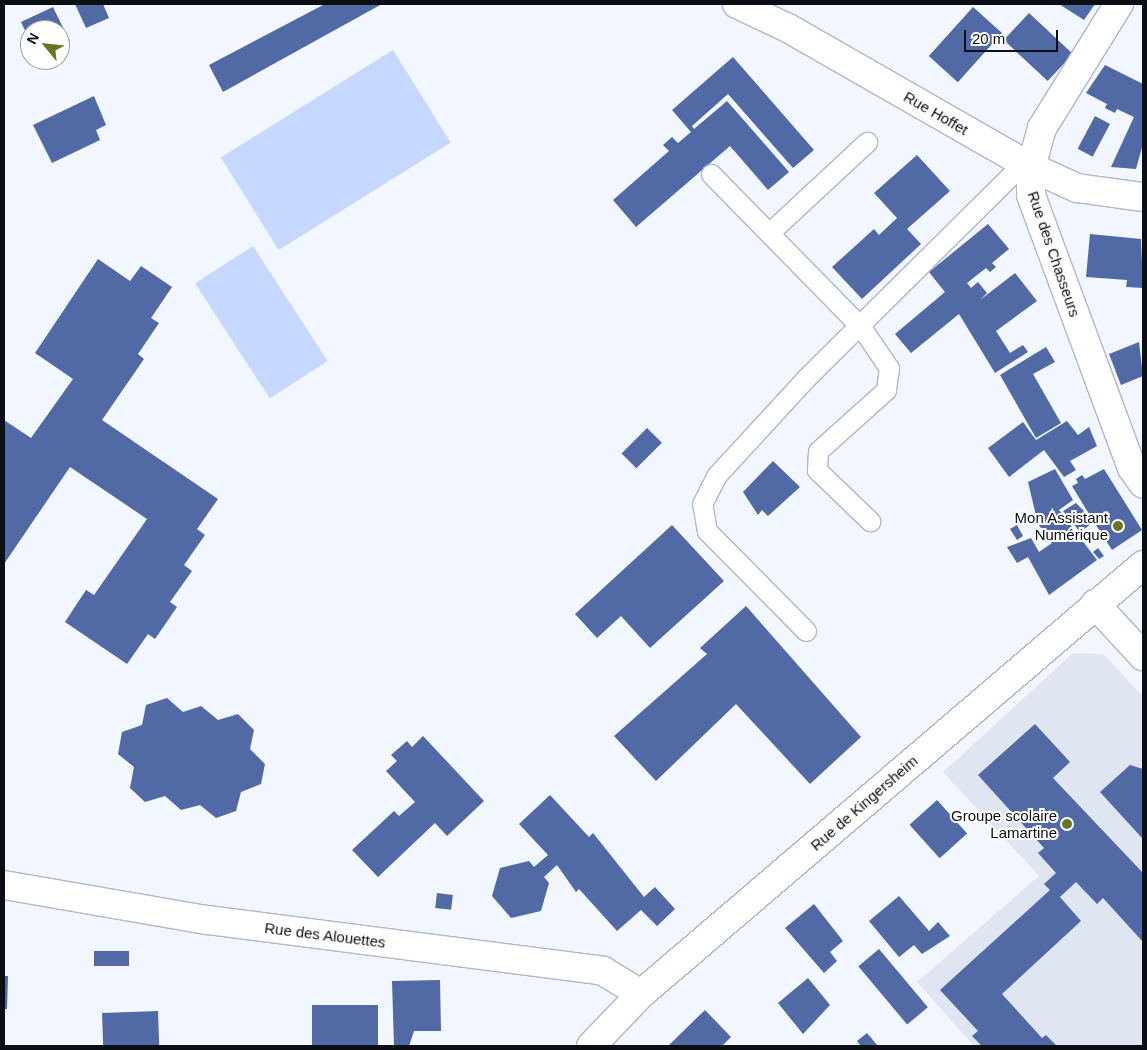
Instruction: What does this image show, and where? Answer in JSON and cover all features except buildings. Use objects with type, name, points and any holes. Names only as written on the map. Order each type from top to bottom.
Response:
[{"type":"street","name":"Rue Hoffet","points":[[737,4],[788,28],[1027,165],[1077,188],[1143,197]]},
{"type":"street","name":"Rue des Chasseurs","points":[[1120,4],[1042,128],[1027,165],[1031,195],[1132,468],[1143,484]]},
{"type":"street","name":"Rue de Kingersheim","points":[[590,1046],[641,994],[1095,604],[1143,565]]},
{"type":"street","points":[[1095,604],[1143,656]]},
{"type":"street","name":"Rue des Alouettes","points":[[4,885],[207,920],[603,971],[641,994]]},
{"type":"lane","points":[[769,234],[867,142]]},
{"type":"lane","points":[[806,631],[707,531],[702,504],[716,476],[806,378],[1027,165]]},
{"type":"lane","points":[[711,174],[861,327],[889,368],[886,390],[818,451],[817,470],[870,522]]},
{"type":"shaded area","points":[[393,50],[451,142],[279,250],[221,158]]},
{"type":"shaded area","points":[[253,246],[328,361],[270,398],[195,284]]},
{"type":"shaded area","name":"Groupe scolaire Lamartine","points":[[1073,653],[1104,654],[1143,697],[1143,1046],[974,1046],[917,982],[1039,876],[943,772]]},
{"type":"place","name":"Mon Assistant Numérique","points":[[1118,526]]},
{"type":"place","name":"Groupe scolaire Lamartine","points":[[1067,824]]}]
